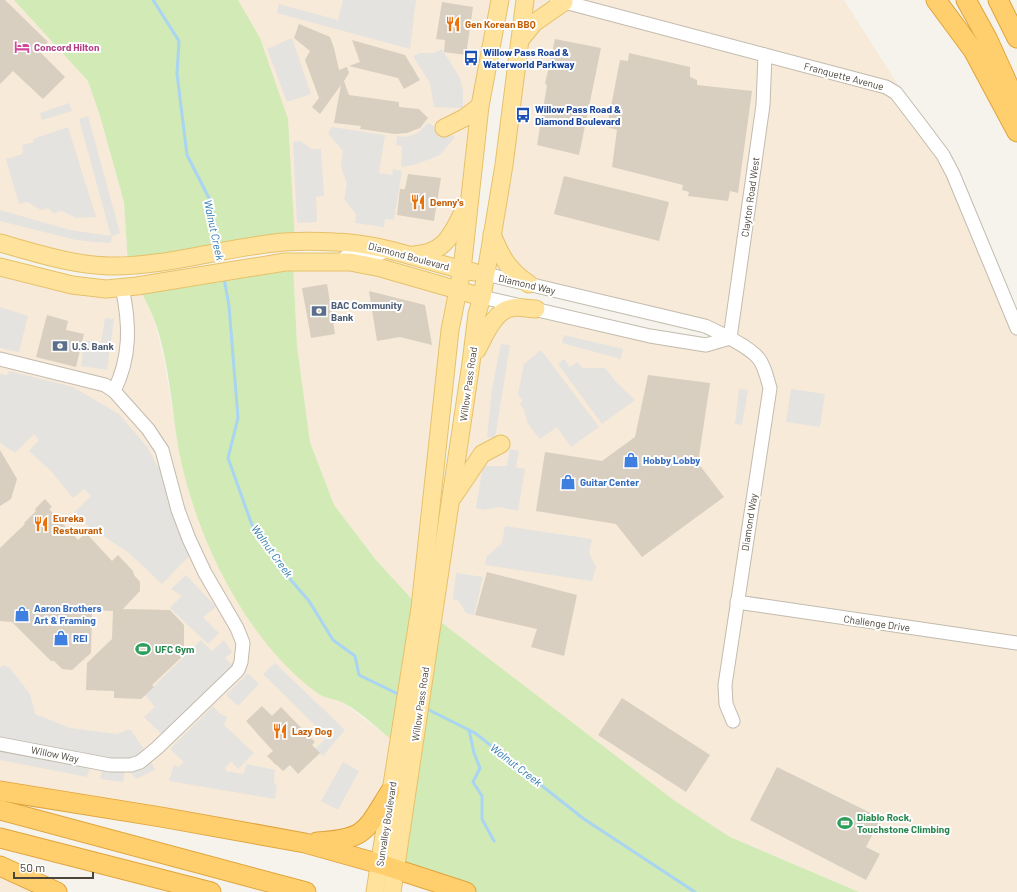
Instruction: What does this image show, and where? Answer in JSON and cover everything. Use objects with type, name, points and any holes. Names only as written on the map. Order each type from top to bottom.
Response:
[{"type":"highway","points":[[936,0],[973,50],[1017,132]]},
{"type":"highway","points":[[966,0],[987,38],[1017,104]]},
{"type":"highway","points":[[998,0],[1017,38]]},
{"type":"highway","points":[[0,791],[305,843],[388,867],[466,892]]},
{"type":"highway","points":[[305,843],[334,841],[355,837],[368,828],[390,792]]},
{"type":"highway","points":[[0,810],[306,892]]},
{"type":"highway","points":[[0,838],[211,892]]},
{"type":"highway","points":[[0,866],[57,892]]},
{"type":"main road","name":"Willow Pass Road","points":[[410,768],[426,612],[450,330],[462,270],[480,106],[500,0]]},
{"type":"main road","name":"Willow Pass Road","points":[[397,757],[450,501],[477,314],[482,297],[504,165],[525,0]]},
{"type":"main road","points":[[521,39],[534,23],[560,1]]},
{"type":"main road","points":[[444,128],[464,118],[480,106]]},
{"type":"main road","points":[[409,255],[436,251],[446,243],[470,196]]},
{"type":"main road","points":[[492,234],[499,252],[507,264],[516,276],[529,284]]},
{"type":"main road","name":"Diamond Boulevard","points":[[0,243],[74,263],[110,266],[149,264],[283,242],[335,242],[367,244],[462,270],[486,274]]},
{"type":"main road","name":"Diamond Boulevard","points":[[0,266],[72,285],[106,289],[285,262],[341,262],[381,268],[482,297]]},
{"type":"main road","points":[[471,363],[486,332],[504,310],[512,307],[536,309]]},
{"type":"main road","points":[[450,501],[482,454],[501,444]]},
{"type":"main road","name":"Sunvalley Boulevard","points":[[392,892],[388,867],[390,792],[397,757]]},
{"type":"main road","name":"Sunvalley Boulevard","points":[[375,892],[388,867],[410,768]]},
{"type":"street","name":"Franquette Avenue","points":[[560,1],[602,6],[765,55],[886,86],[896,93],[943,155],[953,174],[1017,328]]},
{"type":"street","name":"Clayton Road West","points":[[730,338],[763,105],[765,55]]},
{"type":"street","points":[[341,262],[345,256],[350,253],[380,254],[388,249]]},
{"type":"street","name":"Diamond Way","points":[[486,274],[705,326],[730,338],[758,358],[766,372],[770,388],[737,602],[726,685],[726,704],[732,721]]},
{"type":"street","points":[[0,359],[105,385],[114,391],[122,375],[127,354],[126,307],[122,287]]},
{"type":"street","points":[[482,297],[650,336],[706,345],[730,338]]},
{"type":"street","name":"Willow Way","points":[[0,744],[110,765],[130,765],[140,762],[157,748],[233,675],[241,662],[243,643],[237,628],[205,573],[189,539],[178,510],[162,450],[148,429],[114,391]]},
{"type":"street","name":"Challenge Drive","points":[[737,602],[1017,643]]},
{"type":"shaded area","points":[[0,0],[14,0],[88,81],[100,116],[124,202],[128,265],[0,243]]},
{"type":"shaded area","points":[[238,0],[500,0],[470,197],[436,251],[295,242],[260,38]]},
{"type":"shaded area","points":[[343,0],[416,0],[410,49],[277,13],[279,4],[338,20]]},
{"type":"shaded area","points":[[525,0],[844,0],[943,155],[1017,328],[1017,892],[859,892],[730,837],[675,801],[433,616],[471,363],[504,310],[706,345],[730,338],[529,284],[499,252]]},
{"type":"shaded area","points":[[292,38],[311,94],[287,102],[267,49]]},
{"type":"shaded area","points":[[442,49],[460,78],[463,90],[463,108],[434,107],[430,83],[413,56],[420,53],[434,53]]},
{"type":"shaded area","points":[[69,103],[72,111],[42,120],[40,113]]},
{"type":"shaded area","points":[[88,116],[120,233],[112,236],[111,243],[95,242],[76,240],[0,221],[0,210],[70,230],[111,236],[79,119]]},
{"type":"shaded area","points":[[428,123],[455,137],[440,155],[414,165],[401,167],[402,146],[396,145],[397,136],[406,137],[418,133]]},
{"type":"shaded area","points":[[68,127],[96,217],[76,218],[62,211],[53,213],[48,208],[41,210],[27,202],[19,204],[6,159],[23,154],[22,145],[34,142],[33,139]]},
{"type":"shaded area","points":[[332,127],[385,135],[379,173],[392,175],[393,169],[402,171],[394,220],[385,219],[384,227],[355,223],[356,214],[344,199],[347,183],[341,167],[343,151],[328,133]]},
{"type":"shaded area","points":[[300,141],[312,149],[321,149],[324,196],[316,197],[317,222],[297,223],[293,142]]},
{"type":"shaded area","points":[[293,262],[315,262],[458,291],[420,608],[376,560],[334,505],[310,442],[297,346]]},
{"type":"shaded area","points":[[0,267],[137,286],[146,300],[154,320],[164,359],[181,460],[192,503],[247,616],[280,659],[343,702],[399,746],[368,828],[334,841],[0,791]]},
{"type":"shaded area","points":[[0,307],[28,316],[19,352],[0,348]]},
{"type":"shaded area","points":[[105,318],[114,319],[107,370],[81,366],[84,340],[101,343]]},
{"type":"shaded area","points":[[564,335],[623,349],[621,359],[562,343]]},
{"type":"shaded area","points":[[501,344],[510,345],[495,438],[487,437],[492,389]]},
{"type":"shaded area","points":[[541,350],[599,427],[571,447],[557,427],[540,439],[528,424],[524,410],[520,404],[523,401],[518,394],[524,364]]},
{"type":"shaded area","points":[[564,359],[570,367],[577,362],[583,368],[605,368],[617,383],[635,400],[602,424],[558,364]]},
{"type":"shaded area","points":[[9,371],[73,387],[119,414],[148,448],[157,466],[167,464],[194,551],[162,584],[129,553],[84,523],[74,513],[91,496],[84,489],[73,498],[51,471],[29,451],[39,440],[34,434],[15,453],[0,443],[0,374],[7,375]]},
{"type":"shaded area","points":[[739,389],[748,390],[742,425],[735,424]]},
{"type":"shaded area","points":[[791,389],[825,394],[820,427],[786,422]]},
{"type":"shaded area","points":[[510,449],[519,451],[516,467],[525,469],[518,511],[499,507],[484,510],[476,508],[483,466],[507,466]]},
{"type":"shaded area","points":[[505,526],[592,539],[589,553],[596,567],[592,581],[485,565],[487,556],[502,543]]},
{"type":"shaded area","points":[[456,573],[483,577],[474,615],[466,613],[458,600],[453,600]]},
{"type":"shaded area","points":[[186,575],[216,607],[203,617],[219,633],[208,644],[170,608],[182,596],[171,589]]},
{"type":"shaded area","points":[[201,640],[212,651],[224,640],[232,652],[225,658],[238,670],[167,739],[144,717],[155,707],[145,695]]},
{"type":"shaded area","points":[[275,663],[345,730],[323,756],[315,749],[327,737],[263,674]]},
{"type":"shaded area","points":[[3,665],[9,667],[30,694],[35,714],[70,728],[117,734],[130,729],[148,755],[155,770],[136,779],[126,766],[123,782],[100,779],[104,764],[92,761],[87,777],[0,760],[0,668]]},
{"type":"shaded area","points":[[248,673],[259,684],[238,706],[226,695]]},
{"type":"shaded area","points":[[213,706],[219,713],[227,717],[224,725],[254,753],[238,769],[231,761],[226,767],[226,771],[243,774],[247,764],[275,770],[274,783],[277,785],[275,799],[169,781],[174,765],[178,767],[184,762],[170,749]]},
{"type":"shaded area","points":[[343,762],[359,771],[338,810],[321,801]]},
{"type":"shaded area","points":[[0,874],[40,892],[0,892]]},
{"type":"green space","points":[[14,0],[238,0],[260,38],[288,119],[295,242],[128,265],[124,202],[100,116],[88,81]]},
{"type":"green space","points":[[293,262],[297,346],[310,442],[334,505],[376,560],[420,608],[399,746],[351,707],[341,701],[319,694],[291,671],[268,646],[229,588],[213,557],[189,492],[177,439],[163,348],[157,326],[148,305],[137,286]]},
{"type":"green space","points":[[433,616],[675,801],[730,837],[859,892],[466,892],[396,869]]},
{"type":"building","name":"Concord Hilton","points":[[0,0],[5,0],[48,42],[39,51],[65,77],[43,99],[13,71],[0,84]]},
{"type":"building","points":[[442,2],[473,7],[466,55],[444,52],[445,40],[436,39]]},
{"type":"building","points":[[299,24],[330,37],[339,70],[347,67],[349,73],[344,81],[349,95],[399,102],[399,107],[419,109],[428,118],[420,128],[407,133],[395,134],[360,129],[361,126],[334,123],[341,85],[320,114],[312,107],[319,98],[305,60],[310,51],[294,38]]},
{"type":"building","points":[[555,39],[601,48],[579,155],[537,145],[547,85],[545,84]]},
{"type":"building","points":[[352,40],[405,55],[420,80],[404,89],[398,78],[349,66],[360,62]]},
{"type":"building","points":[[629,53],[690,67],[690,77],[697,80],[697,85],[752,91],[738,193],[730,191],[728,201],[688,196],[689,192],[682,190],[683,185],[612,167],[617,130],[607,127],[620,60],[628,61]]},
{"type":"building","name":"Denny's","points":[[408,174],[441,178],[434,221],[397,215],[400,189],[405,189]]},
{"type":"building","points":[[564,176],[669,202],[659,241],[554,214]]},
{"type":"building","name":"BAC Community Bank","points":[[327,284],[335,334],[311,338],[302,288]]},
{"type":"building","points":[[369,291],[425,305],[432,345],[400,337],[377,341]]},
{"type":"building","name":"U.S. Bank","points":[[47,315],[68,321],[66,330],[84,334],[76,367],[36,357]]},
{"type":"building","points":[[648,375],[710,383],[698,463],[724,497],[642,557],[616,524],[536,511],[545,452],[602,461],[635,437]]},
{"type":"building","points":[[0,450],[17,479],[11,499],[0,506]]},
{"type":"building","points":[[45,499],[52,507],[49,509],[78,540],[86,533],[112,561],[118,555],[133,571],[134,575],[140,582],[140,591],[123,609],[170,610],[184,625],[184,655],[152,685],[154,687],[141,699],[114,698],[114,691],[86,690],[87,663],[112,639],[113,611],[92,610],[91,653],[72,670],[62,669],[54,661],[51,661],[12,622],[0,621],[0,548],[25,524],[24,523],[36,511],[35,509]]},
{"type":"building","points":[[487,572],[577,595],[564,656],[531,647],[537,629],[475,615]]},
{"type":"building","points":[[622,698],[710,755],[686,792],[598,735]]},
{"type":"building","name":"Lazy Dog","points":[[262,706],[272,716],[281,707],[315,742],[312,745],[320,753],[298,774],[290,765],[283,771],[267,756],[273,751],[246,721]]},
{"type":"building","points":[[777,767],[881,818],[866,847],[880,854],[866,880],[750,820]]},
{"type":"waterway","name":"Walnut Creek","points":[[153,0],[179,41],[177,74],[187,155],[211,202],[219,247]]},
{"type":"waterway","name":"Walnut Creek","points":[[224,278],[229,306],[238,418],[228,458],[252,525],[290,579],[309,601],[333,640],[355,656],[359,675],[400,695]]},
{"type":"waterway","name":"Walnut Creek","points":[[425,708],[475,733],[584,819],[695,892]]},
{"type":"waterway","points":[[469,730],[474,753],[480,768],[473,782],[482,796],[482,819],[494,841]]},
{"type":"place","name":"Gen Korean BBQ","points":[[453,24]]},
{"type":"place","name":"Concord Hilton","points":[[22,47]]},
{"type":"place","name":"Willow Pass Road & Waterworld Parkway","points":[[471,58]]},
{"type":"place","name":"Willow Pass Road & Diamond Boulevard","points":[[523,115]]},
{"type":"place","name":"Denny's","points":[[418,202]]},
{"type":"place","name":"BAC Community Bank","points":[[319,311]]},
{"type":"place","name":"U.S. Bank","points":[[60,346]]},
{"type":"place","name":"Hobby Lobby","points":[[631,460]]},
{"type":"place","name":"Guitar Center","points":[[568,482]]},
{"type":"place","name":"Eureka Restaurant","points":[[41,524]]},
{"type":"place","name":"Aaron Brothers Art & Framing","points":[[22,614]]},
{"type":"place","name":"REI","points":[[61,638]]},
{"type":"place","name":"UFC Gym","points":[[143,649]]},
{"type":"place","name":"Lazy Dog","points":[[280,731]]},
{"type":"place","name":"Diablo Rock, Touchstone Climbing","points":[[845,823]]}]
